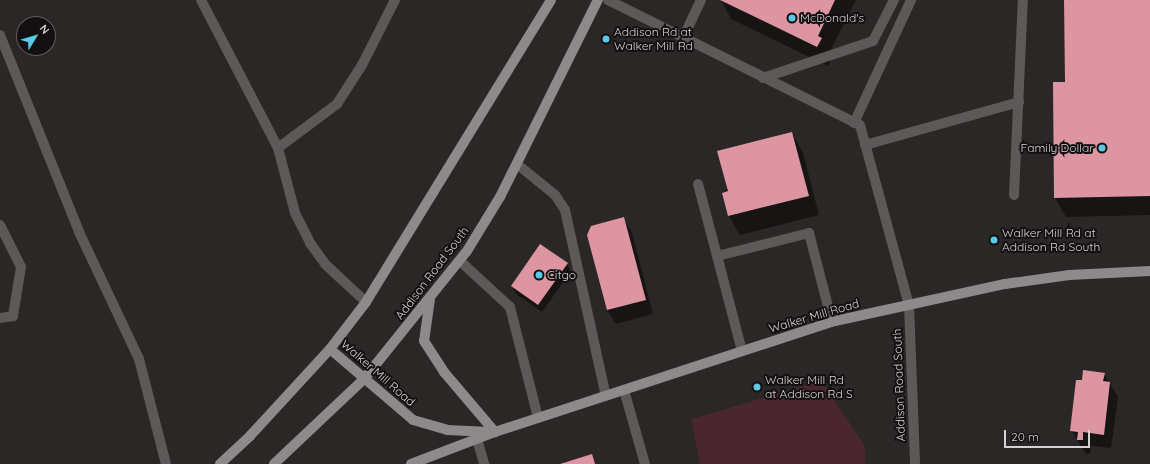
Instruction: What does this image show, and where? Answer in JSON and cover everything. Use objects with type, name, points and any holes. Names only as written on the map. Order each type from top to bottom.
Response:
[{"type":"main road","points":[[330,349],[366,302],[551,0]]},
{"type":"main road","name":"Addison Road South","points":[[274,464],[364,379],[460,261],[517,164],[598,0]]},
{"type":"main road","name":"Walker Mill Road","points":[[410,464],[477,438],[832,322],[1012,283],[1150,271]]},
{"type":"main road","points":[[430,298],[424,341],[444,372],[495,432]]},
{"type":"main road","name":"Walker Mill Road","points":[[220,464],[250,436],[330,349],[412,420],[447,430],[495,432]]},
{"type":"street","points":[[201,0],[278,148],[294,213],[310,243],[324,264],[366,302]]},
{"type":"street","points":[[278,148],[337,104],[362,65],[395,0]]},
{"type":"street","points":[[608,0],[854,123],[911,0]]},
{"type":"street","points":[[683,38],[701,0]]},
{"type":"street","points":[[763,78],[873,41],[894,0]]},
{"type":"street","points":[[1014,195],[1020,102],[1023,0]]},
{"type":"street","points":[[0,36],[79,232],[139,359],[160,430],[166,464]]},
{"type":"street","points":[[865,145],[1020,102]]},
{"type":"street","name":"Addison Road South","points":[[854,123],[860,126],[908,305],[915,464]]},
{"type":"street","points":[[517,164],[555,195],[565,210],[606,396]]},
{"type":"street","points":[[698,184],[742,351]]},
{"type":"street","points":[[0,225],[21,267],[13,316],[0,318]]},
{"type":"street","points":[[717,256],[809,232],[832,322]]},
{"type":"street","points":[[460,261],[510,307],[538,418]]},
{"type":"street","points":[[624,390],[645,464]]},
{"type":"street","points":[[477,438],[484,464]]},
{"type":"shaded area","points":[[821,381],[865,446],[865,464],[700,464],[691,419]]},
{"type":"building","name":"McDonald's","points":[[720,0],[835,0],[818,36],[822,38],[817,47]]},
{"type":"building","points":[[1064,0],[1150,0],[1150,196],[1054,198],[1053,82],[1065,82]]},
{"type":"building","points":[[792,132],[809,196],[728,216],[722,193],[728,191],[717,151]]},
{"type":"building","points":[[624,217],[646,300],[607,310],[587,235],[591,226]]},
{"type":"building","name":"Citgo","points":[[540,244],[568,263],[538,305],[511,286]]},
{"type":"building","points":[[1083,370],[1105,373],[1103,381],[1110,382],[1104,435],[1083,432],[1083,440],[1077,440],[1078,432],[1070,431],[1076,380],[1082,380]]},
{"type":"building","points":[[592,454],[595,464],[560,464]]},
{"type":"place","name":"McDonald's","points":[[792,18]]},
{"type":"place","name":"Addison Rd at Walker Mill Rd","points":[[606,39]]},
{"type":"place","name":"Family Dollar","points":[[1102,148]]},
{"type":"place","name":"Walker Mill Rd at Addison Rd South","points":[[994,240]]},
{"type":"place","name":"Citgo","points":[[539,275]]},
{"type":"place","name":"Walker Mill Rd at Addison Rd S","points":[[757,387]]}]
